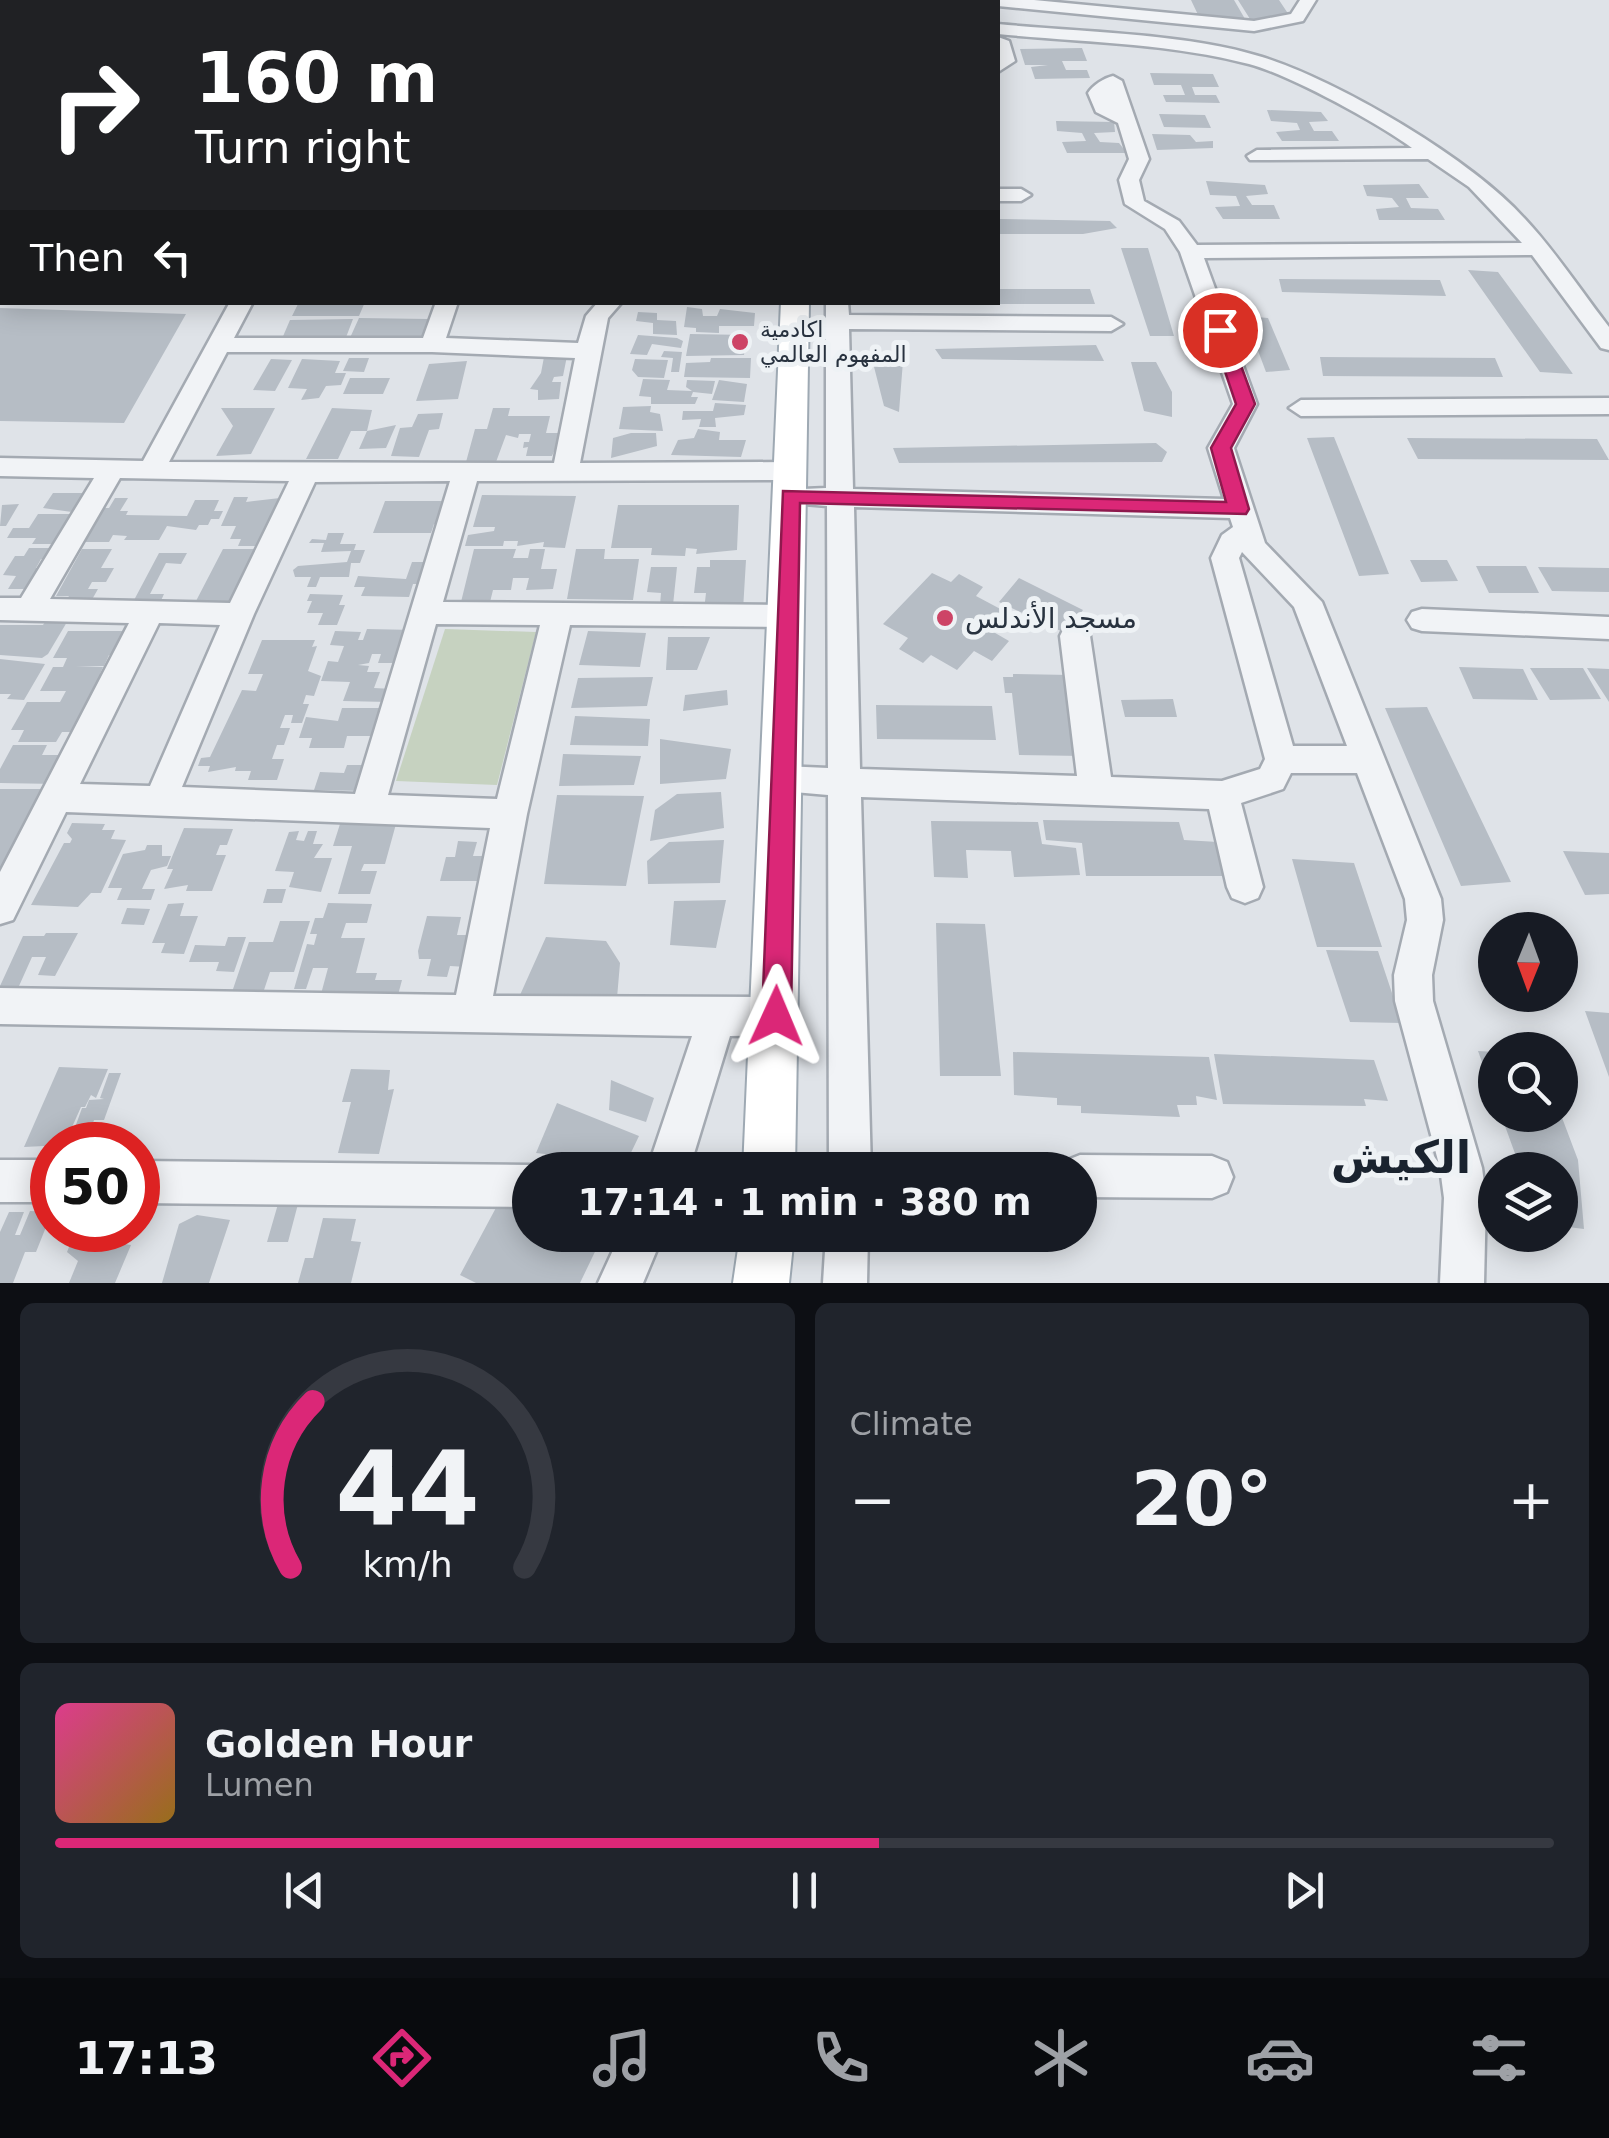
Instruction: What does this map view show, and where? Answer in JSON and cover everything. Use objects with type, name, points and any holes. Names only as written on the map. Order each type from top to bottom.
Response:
[{"type":"main road","points":[[771,1152],[795,305]]},
{"type":"main road","points":[[761,1283],[765,1252]]},
{"type":"street","points":[[1000,2],[1254,26],[1297,18],[1308,0]]},
{"type":"street","points":[[1000,29],[1198,49],[1255,60],[1287,72],[1436,154],[1496,201],[1609,343]]},
{"type":"street","points":[[1000,43],[1006,61],[1000,66]]},
{"type":"street","points":[[1128,121],[1140,163],[1128,180],[1134,204],[1172,226],[1191,252],[1245,404],[1221,448],[1242,520],[1260,558],[1307,602],[1426,914],[1428,926],[1414,970],[1413,988],[1416,1011],[1461,1168],[1462,1283]]},
{"type":"street","points":[[1258,156],[1436,154]]},
{"type":"street","points":[[1000,194],[1021,194]]},
{"type":"street","points":[[1191,252],[1536,248]]},
{"type":"street","points":[[152,468],[240,305]]},
{"type":"street","points":[[432,346],[446,305]]},
{"type":"street","points":[[566,470],[588,351],[598,316],[609,305]]},
{"type":"street","points":[[850,1152],[837,312],[1111,324]]},
{"type":"street","points":[[217,346],[588,351]]},
{"type":"street","points":[[1300,408],[1609,406]]},
{"type":"street","points":[[0,467],[306,473],[566,470],[790,483],[840,496],[1242,520]]},
{"type":"street","points":[[15,610],[113,468]]},
{"type":"street","points":[[367,809],[466,470]]},
{"type":"street","points":[[161,799],[239,614],[306,473]]},
{"type":"street","points":[[782,780],[1222,795],[1271,779],[1281,760],[1225,558],[1242,520]]},
{"type":"street","points":[[15,610],[239,614]]},
{"type":"street","points":[[471,1014],[510,814],[558,613]]},
{"type":"street","points":[[0,908],[148,614]]},
{"type":"street","points":[[426,614],[787,616]]},
{"type":"street","points":[[1422,620],[1609,628]]},
{"type":"street","points":[[1076,636],[1096,791]]},
{"type":"street","points":[[1281,760],[1368,759]]},
{"type":"street","points":[[1222,795],[1245,887]]},
{"type":"street","points":[[56,797],[510,814]]},
{"type":"street","points":[[0,1006],[776,1016]]},
{"type":"street","points":[[674,1152],[717,1018]]},
{"type":"street","points":[[1097,1176],[1212,1177]]},
{"type":"street","points":[[0,1181],[30,1182]]},
{"type":"street","points":[[160,1182],[512,1186]]},
{"type":"street","points":[[620,1283],[634,1252]]},
{"type":"street","points":[[845,1283],[846,1252]]},
{"type":"green space","points":[[445,629],[536,632],[497,785],[396,781]]},
{"type":"building","points":[[1191,0],[1234,0],[1245,19],[1200,19]]},
{"type":"building","points":[[1238,0],[1279,0],[1289,15],[1284,20],[1250,19]]},
{"type":"building","points":[[1082,48],[1087,61],[1062,61],[1066,70],[1087,70],[1090,78],[1035,79],[1031,67],[1048,65],[1025,65],[1020,49]]},
{"type":"building","points":[[1150,73],[1213,74],[1219,87],[1192,87],[1195,95],[1216,95],[1220,103],[1166,102],[1163,95],[1185,95],[1181,85],[1154,85]]},
{"type":"building","points":[[1267,110],[1321,112],[1328,121],[1309,122],[1314,131],[1332,131],[1339,141],[1282,141],[1276,132],[1300,130],[1297,123],[1271,121]]},
{"type":"building","points":[[1159,114],[1205,115],[1211,128],[1164,127]]},
{"type":"building","points":[[1056,121],[1114,122],[1115,132],[1094,133],[1100,142],[1119,143],[1127,153],[1067,153],[1062,142],[1086,141],[1082,133],[1057,131]]},
{"type":"building","points":[[1152,134],[1190,135],[1196,142],[1213,141],[1213,148],[1157,150]]},
{"type":"building","points":[[1206,181],[1265,185],[1268,194],[1246,196],[1252,205],[1274,205],[1280,219],[1223,219],[1215,207],[1240,206],[1236,196],[1210,195]]},
{"type":"building","points":[[1419,184],[1429,198],[1406,198],[1411,208],[1438,209],[1445,220],[1379,220],[1376,209],[1399,207],[1392,198],[1367,196],[1363,185]]},
{"type":"building","points":[[1000,219],[1110,221],[1117,228],[1083,234],[1000,234]]},
{"type":"building","points":[[1121,248],[1148,248],[1174,336],[1150,336]]},
{"type":"building","points":[[1468,270],[1498,272],[1573,374],[1540,372]]},
{"type":"building","points":[[1279,279],[1440,280],[1446,296],[1282,292]]},
{"type":"building","points":[[1000,289],[1090,289],[1095,304],[1000,304]]},
{"type":"building","points":[[298,305],[364,305],[359,316],[292,316]]},
{"type":"building","points":[[687,307],[702,309],[703,316],[717,316],[720,309],[755,313],[754,326],[719,326],[719,333],[696,332],[696,328],[684,327]]},
{"type":"building","points":[[0,308],[186,314],[124,423],[0,421]]},
{"type":"building","points":[[638,312],[657,313],[657,320],[676,321],[677,335],[653,334],[653,323],[636,321]]},
{"type":"building","points":[[1245,316],[1268,318],[1290,370],[1266,372]]},
{"type":"building","points":[[359,318],[429,319],[421,340],[349,340]]},
{"type":"building","points":[[353,319],[345,340],[281,341],[290,320]]},
{"type":"building","points":[[690,334],[747,335],[744,355],[686,356]]},
{"type":"building","points":[[638,335],[683,341],[681,348],[652,344],[647,355],[630,354]]},
{"type":"building","points":[[1096,345],[1104,361],[942,359],[935,349]]},
{"type":"building","points":[[664,351],[682,352],[679,372],[671,372],[673,358],[661,357]]},
{"type":"building","points":[[567,356],[563,376],[554,377],[552,382],[561,382],[559,399],[538,400],[538,390],[530,389],[541,373],[544,357]]},
{"type":"building","points":[[1320,357],[1495,358],[1503,377],[1323,376]]},
{"type":"building","points":[[349,358],[369,358],[364,372],[343,371]]},
{"type":"building","points":[[711,358],[751,358],[750,378],[684,377],[686,363],[710,362]]},
{"type":"building","points":[[271,359],[292,360],[275,391],[253,390]]},
{"type":"building","points":[[302,359],[340,361],[335,373],[346,373],[341,385],[326,386],[319,398],[301,400],[307,389],[288,388]]},
{"type":"building","points":[[635,359],[668,360],[664,378],[638,377],[632,370]]},
{"type":"building","points":[[872,359],[903,361],[899,412],[884,406]]},
{"type":"building","points":[[467,361],[458,399],[416,401],[429,364]]},
{"type":"building","points":[[1131,362],[1156,362],[1172,392],[1172,417],[1144,411]]},
{"type":"building","points":[[350,378],[390,378],[383,394],[343,394]]},
{"type":"building","points":[[643,379],[670,380],[667,390],[692,391],[686,387],[687,380],[715,381],[712,394],[693,392],[691,397],[698,397],[695,404],[651,404],[651,397],[639,396]]},
{"type":"building","points":[[719,380],[747,384],[744,402],[712,400]]},
{"type":"building","points":[[715,403],[746,405],[744,415],[715,418],[716,427],[699,427],[701,419],[682,420],[683,411],[713,411]]},
{"type":"building","points":[[651,406],[650,412],[660,414],[663,431],[619,429],[623,407]]},
{"type":"building","points":[[221,408],[275,408],[251,454],[216,456],[233,426]]},
{"type":"building","points":[[332,408],[372,410],[367,431],[351,431],[338,459],[306,459]]},
{"type":"building","points":[[493,408],[510,408],[508,416],[550,416],[546,433],[562,433],[552,456],[526,456],[528,447],[523,448],[524,442],[529,442],[531,434],[519,434],[518,438],[506,435],[496,462],[466,462],[475,429],[487,429]]},
{"type":"building","points":[[443,413],[439,429],[429,430],[419,457],[391,456],[400,428],[412,427],[418,414]]},
{"type":"building","points":[[396,425],[386,448],[359,449],[367,431]]},
{"type":"building","points":[[698,429],[720,432],[719,440],[746,440],[741,457],[671,455],[678,440],[694,438]]},
{"type":"building","points":[[656,433],[657,446],[611,458],[613,438]]},
{"type":"building","points":[[1334,437],[1389,574],[1359,576],[1307,438]]},
{"type":"building","points":[[1407,438],[1597,439],[1609,460],[1418,459]]},
{"type":"building","points":[[1156,443],[1167,452],[1162,462],[899,463],[893,448]]},
{"type":"building","points":[[53,493],[91,493],[72,512],[43,508]]},
{"type":"building","points":[[482,495],[576,496],[565,548],[543,547],[544,542],[517,546],[518,541],[504,541],[503,546],[465,546],[468,535],[494,531],[495,527],[473,527]]},
{"type":"building","points":[[234,497],[248,497],[246,502],[280,498],[259,546],[238,546],[241,539],[230,539],[236,526],[221,526]]},
{"type":"building","points":[[115,498],[128,498],[120,511],[128,511],[126,515],[187,516],[195,500],[219,500],[214,511],[223,511],[219,519],[211,519],[208,525],[199,525],[196,530],[167,526],[159,540],[124,540],[127,536],[113,535],[109,542],[80,542],[100,508],[109,508]]},
{"type":"building","points":[[385,501],[454,501],[447,524],[434,524],[431,533],[373,533]]},
{"type":"building","points":[[19,504],[6,526],[0,526],[2,505]]},
{"type":"building","points":[[618,505],[739,505],[737,550],[696,554],[697,549],[686,548],[685,556],[651,555],[652,548],[611,548]]},
{"type":"building","points":[[38,514],[81,514],[60,544],[32,544],[36,538],[7,538],[13,528],[29,528]]},
{"type":"building","points":[[328,533],[344,533],[340,544],[356,544],[354,550],[365,550],[360,563],[351,563],[349,577],[320,577],[316,587],[307,587],[311,577],[295,577],[293,570],[298,566],[347,562],[351,551],[321,552],[324,543],[309,543],[312,539],[326,540]]},
{"type":"building","points":[[29,548],[61,548],[54,560],[41,559],[36,568],[48,568],[30,598],[19,598],[24,589],[8,589],[16,576],[3,575],[15,556],[24,556]]},
{"type":"building","points":[[82,549],[112,549],[101,568],[114,568],[106,582],[92,582],[88,589],[98,589],[90,603],[64,603],[69,596],[56,596]]},
{"type":"building","points":[[223,549],[257,549],[236,601],[196,601]]},
{"type":"building","points":[[474,549],[516,549],[513,558],[528,558],[530,549],[545,549],[541,569],[557,569],[553,589],[526,590],[529,578],[513,578],[511,590],[493,590],[490,602],[461,602]]},
{"type":"building","points":[[576,549],[605,549],[604,559],[639,559],[633,600],[567,599]]},
{"type":"building","points":[[159,553],[187,553],[181,564],[166,563],[150,594],[164,594],[159,605],[133,602]]},
{"type":"building","points":[[710,560],[746,560],[743,610],[704,610],[706,593],[694,593],[697,567],[710,567]]},
{"type":"building","points":[[1410,560],[1447,560],[1458,581],[1421,582]]},
{"type":"building","points":[[412,562],[434,562],[425,584],[413,584],[409,597],[361,596],[365,587],[354,587],[358,576],[406,579]]},
{"type":"building","points":[[1476,566],[1526,566],[1539,593],[1489,593]]},
{"type":"building","points":[[651,567],[677,567],[673,605],[660,605],[661,593],[647,592]]},
{"type":"building","points":[[1538,567],[1609,568],[1609,592],[1552,591]]},
{"type":"building","name":"مسجد الأندلس","points":[[932,573],[951,582],[959,574],[983,587],[976,596],[1006,612],[990,630],[1009,641],[992,661],[974,651],[957,670],[931,655],[923,663],[899,649],[908,638],[883,624]]},
{"type":"building","points":[[1019,578],[1083,610],[1065,633],[999,602]]},
{"type":"building","points":[[310,594],[343,595],[339,605],[345,605],[337,625],[318,625],[323,613],[307,613],[312,601],[307,601]]},
{"type":"building","points":[[67,622],[48,654],[42,658],[0,655],[0,625]]},
{"type":"building","points":[[367,629],[415,630],[404,663],[378,663],[381,654],[372,654],[369,663],[358,665],[369,666],[367,672],[380,672],[374,688],[393,689],[389,702],[343,701],[350,682],[321,681],[328,661],[338,662],[344,646],[330,645],[335,631],[361,632],[358,640],[363,640]]},
{"type":"building","points":[[68,631],[135,631],[123,656],[109,655],[104,666],[76,666],[103,667],[100,674],[115,674],[83,732],[62,732],[56,742],[18,742],[24,730],[11,730],[27,702],[60,702],[66,691],[40,691],[53,667],[63,667],[67,658],[53,658]]},
{"type":"building","points":[[588,631],[646,633],[640,667],[579,665]]},
{"type":"building","points":[[668,637],[710,637],[697,670],[666,670]]},
{"type":"building","points":[[262,640],[315,640],[312,647],[317,646],[308,671],[321,676],[314,696],[306,695],[303,704],[309,704],[302,723],[291,723],[293,715],[285,715],[280,728],[290,728],[284,745],[277,745],[272,759],[284,759],[277,780],[248,780],[251,771],[235,771],[236,767],[208,772],[210,766],[198,766],[201,758],[210,757],[242,690],[256,691],[263,674],[248,674]]},
{"type":"building","points":[[0,659],[45,664],[24,700],[7,699],[11,694],[0,694]]},
{"type":"building","points":[[1459,667],[1523,669],[1538,700],[1473,699]]},
{"type":"building","points":[[1530,668],[1583,668],[1601,699],[1550,700]]},
{"type":"building","points":[[1587,668],[1609,669],[1609,702]]},
{"type":"building","points":[[1070,675],[1083,756],[1019,755],[1012,693],[1005,693],[1003,677]]},
{"type":"building","points":[[653,677],[647,706],[571,708],[578,678]]},
{"type":"building","points":[[727,690],[728,705],[683,711],[685,695]]},
{"type":"building","points":[[1173,699],[1177,717],[1125,717],[1121,700]]},
{"type":"building","points":[[876,705],[992,706],[996,740],[877,739]]},
{"type":"building","points":[[1427,707],[1511,882],[1461,886],[1385,708]]},
{"type":"building","points":[[342,708],[391,708],[383,736],[347,736],[344,748],[309,748],[312,738],[299,738],[306,717],[338,721]]},
{"type":"building","points":[[575,716],[650,719],[648,746],[570,745]]},
{"type":"building","points":[[660,739],[731,749],[726,779],[660,784]]},
{"type":"building","points":[[13,745],[47,745],[42,755],[72,755],[57,784],[0,783],[0,769]]},
{"type":"building","points":[[563,754],[641,756],[634,785],[559,786]]},
{"type":"building","points":[[347,765],[373,765],[365,791],[314,790],[320,772],[344,773]]},
{"type":"building","points":[[0,789],[54,789],[0,876]]},
{"type":"building","points":[[721,792],[724,828],[650,841],[655,810],[677,794]]},
{"type":"building","points":[[557,795],[644,796],[626,886],[544,884]]},
{"type":"building","points":[[1043,820],[1179,822],[1184,840],[1218,842],[1226,876],[1086,876],[1082,843],[1046,840]]},
{"type":"building","points":[[931,821],[1038,822],[1042,844],[1076,848],[1080,875],[1014,877],[1011,851],[966,850],[968,878],[934,877]]},
{"type":"building","points":[[72,823],[105,824],[102,830],[115,830],[111,839],[126,840],[101,893],[91,893],[78,907],[31,905],[64,843],[72,839],[67,833]]},
{"type":"building","points":[[340,824],[396,824],[385,864],[364,864],[361,871],[377,871],[370,894],[338,894],[352,846],[333,846]]},
{"type":"building","points":[[184,828],[233,829],[227,845],[220,845],[216,855],[226,855],[212,891],[186,891],[188,885],[164,889],[173,869],[167,869]]},
{"type":"building","points":[[299,831],[296,840],[304,841],[308,831],[317,831],[313,844],[323,844],[314,858],[332,858],[321,892],[289,887],[294,872],[275,871],[289,832]]},
{"type":"building","points":[[724,840],[720,883],[648,884],[647,861],[669,842]]},
{"type":"building","points":[[458,841],[477,842],[473,856],[492,856],[486,881],[440,881],[446,857],[455,857]]},
{"type":"building","points":[[147,845],[162,845],[162,856],[171,856],[167,866],[151,870],[142,889],[155,889],[151,900],[117,900],[122,888],[108,888],[123,854],[145,850]]},
{"type":"building","points":[[1563,851],[1609,853],[1609,894],[1585,895]]},
{"type":"building","points":[[1292,859],[1354,863],[1382,947],[1317,947]]},
{"type":"building","points":[[267,889],[286,889],[282,903],[263,903]]},
{"type":"building","points":[[726,900],[716,948],[670,945],[674,901]]},
{"type":"building","points":[[184,903],[180,916],[198,916],[184,954],[161,953],[165,943],[152,943],[168,904]]},
{"type":"building","points":[[328,903],[372,904],[367,923],[346,923],[341,938],[365,938],[356,973],[377,973],[375,980],[402,980],[398,995],[321,994],[328,968],[313,968],[306,989],[294,989],[307,944],[314,945],[317,934],[310,934],[315,918],[323,918]]},
{"type":"building","points":[[127,908],[150,909],[144,925],[121,924]]},
{"type":"building","points":[[427,916],[461,917],[457,935],[474,935],[467,967],[450,966],[447,977],[427,976],[431,959],[419,959],[418,951]]},
{"type":"building","points":[[280,921],[310,921],[294,972],[270,972],[263,993],[232,992],[249,942],[273,942]]},
{"type":"building","points":[[936,923],[985,924],[1001,1076],[940,1076]]},
{"type":"building","points":[[78,933],[55,976],[38,975],[46,957],[32,957],[19,986],[0,986],[23,936]]},
{"type":"building","points":[[228,937],[246,937],[234,972],[216,971],[219,962],[189,962],[195,945],[225,946]]},
{"type":"building","points":[[546,937],[606,941],[620,963],[617,998],[520,995]]},
{"type":"building","points":[[1326,950],[1378,951],[1402,1023],[1350,1022]]},
{"type":"building","points":[[1585,1011],[1609,1013],[1609,1077]]},
{"type":"building","points":[[1013,1052],[1209,1057],[1217,1100],[1196,1096],[1197,1105],[1177,1105],[1180,1117],[1081,1113],[1081,1106],[1057,1105],[1057,1098],[1014,1095]]},
{"type":"building","points":[[1214,1054],[1374,1060],[1388,1101],[1364,1099],[1366,1106],[1223,1104]]},
{"type":"building","points":[[59,1067],[108,1069],[96,1098],[91,1095],[74,1122],[35,1122]]},
{"type":"building","points":[[351,1069],[390,1070],[388,1090],[394,1089],[379,1154],[338,1153],[351,1102],[342,1102]]},
{"type":"building","points":[[109,1073],[121,1073],[104,1120],[77,1122],[89,1100],[104,1099],[100,1098]]},
{"type":"building","points":[[611,1080],[654,1098],[646,1122],[609,1110]]},
{"type":"building","points":[[557,1103],[639,1136],[631,1152],[536,1152]]},
{"type":"building","points":[[1507,1132],[1567,1132],[1575,1152],[1514,1152]]},
{"type":"building","points":[[1578,1160],[1584,1229],[1578,1228]]},
{"type":"building","points":[[506,1189],[512,1192],[512,1252],[595,1252],[580,1283],[476,1283],[460,1275]]},
{"type":"building","points":[[278,1204],[298,1204],[288,1242],[267,1242]]},
{"type":"building","points":[[30,1211],[30,1252],[25,1252],[13,1283],[0,1283],[0,1232],[9,1212],[24,1212],[15,1235],[20,1235]]},
{"type":"building","points":[[197,1215],[230,1220],[209,1283],[162,1283],[179,1224]]},
{"type":"building","points":[[323,1218],[356,1219],[351,1241],[361,1242],[351,1283],[298,1283],[305,1258],[313,1258]]},
{"type":"building","points":[[67,1252],[128,1252],[115,1283],[69,1283],[78,1261]]},
{"type":"place","name":"اكادمية المفهوم العالمي","points":[[740,342]]},
{"type":"place","name":"مسجد الأندلس","points":[[945,618]]},
{"type":"district","name":"الكيش","points":[[1401,1157]]},
{"type":"route","points":[[776,1016],[790,496],[1239,509],[1221,448],[1223,438],[1245,410],[1245,404],[1220,330]]}]
